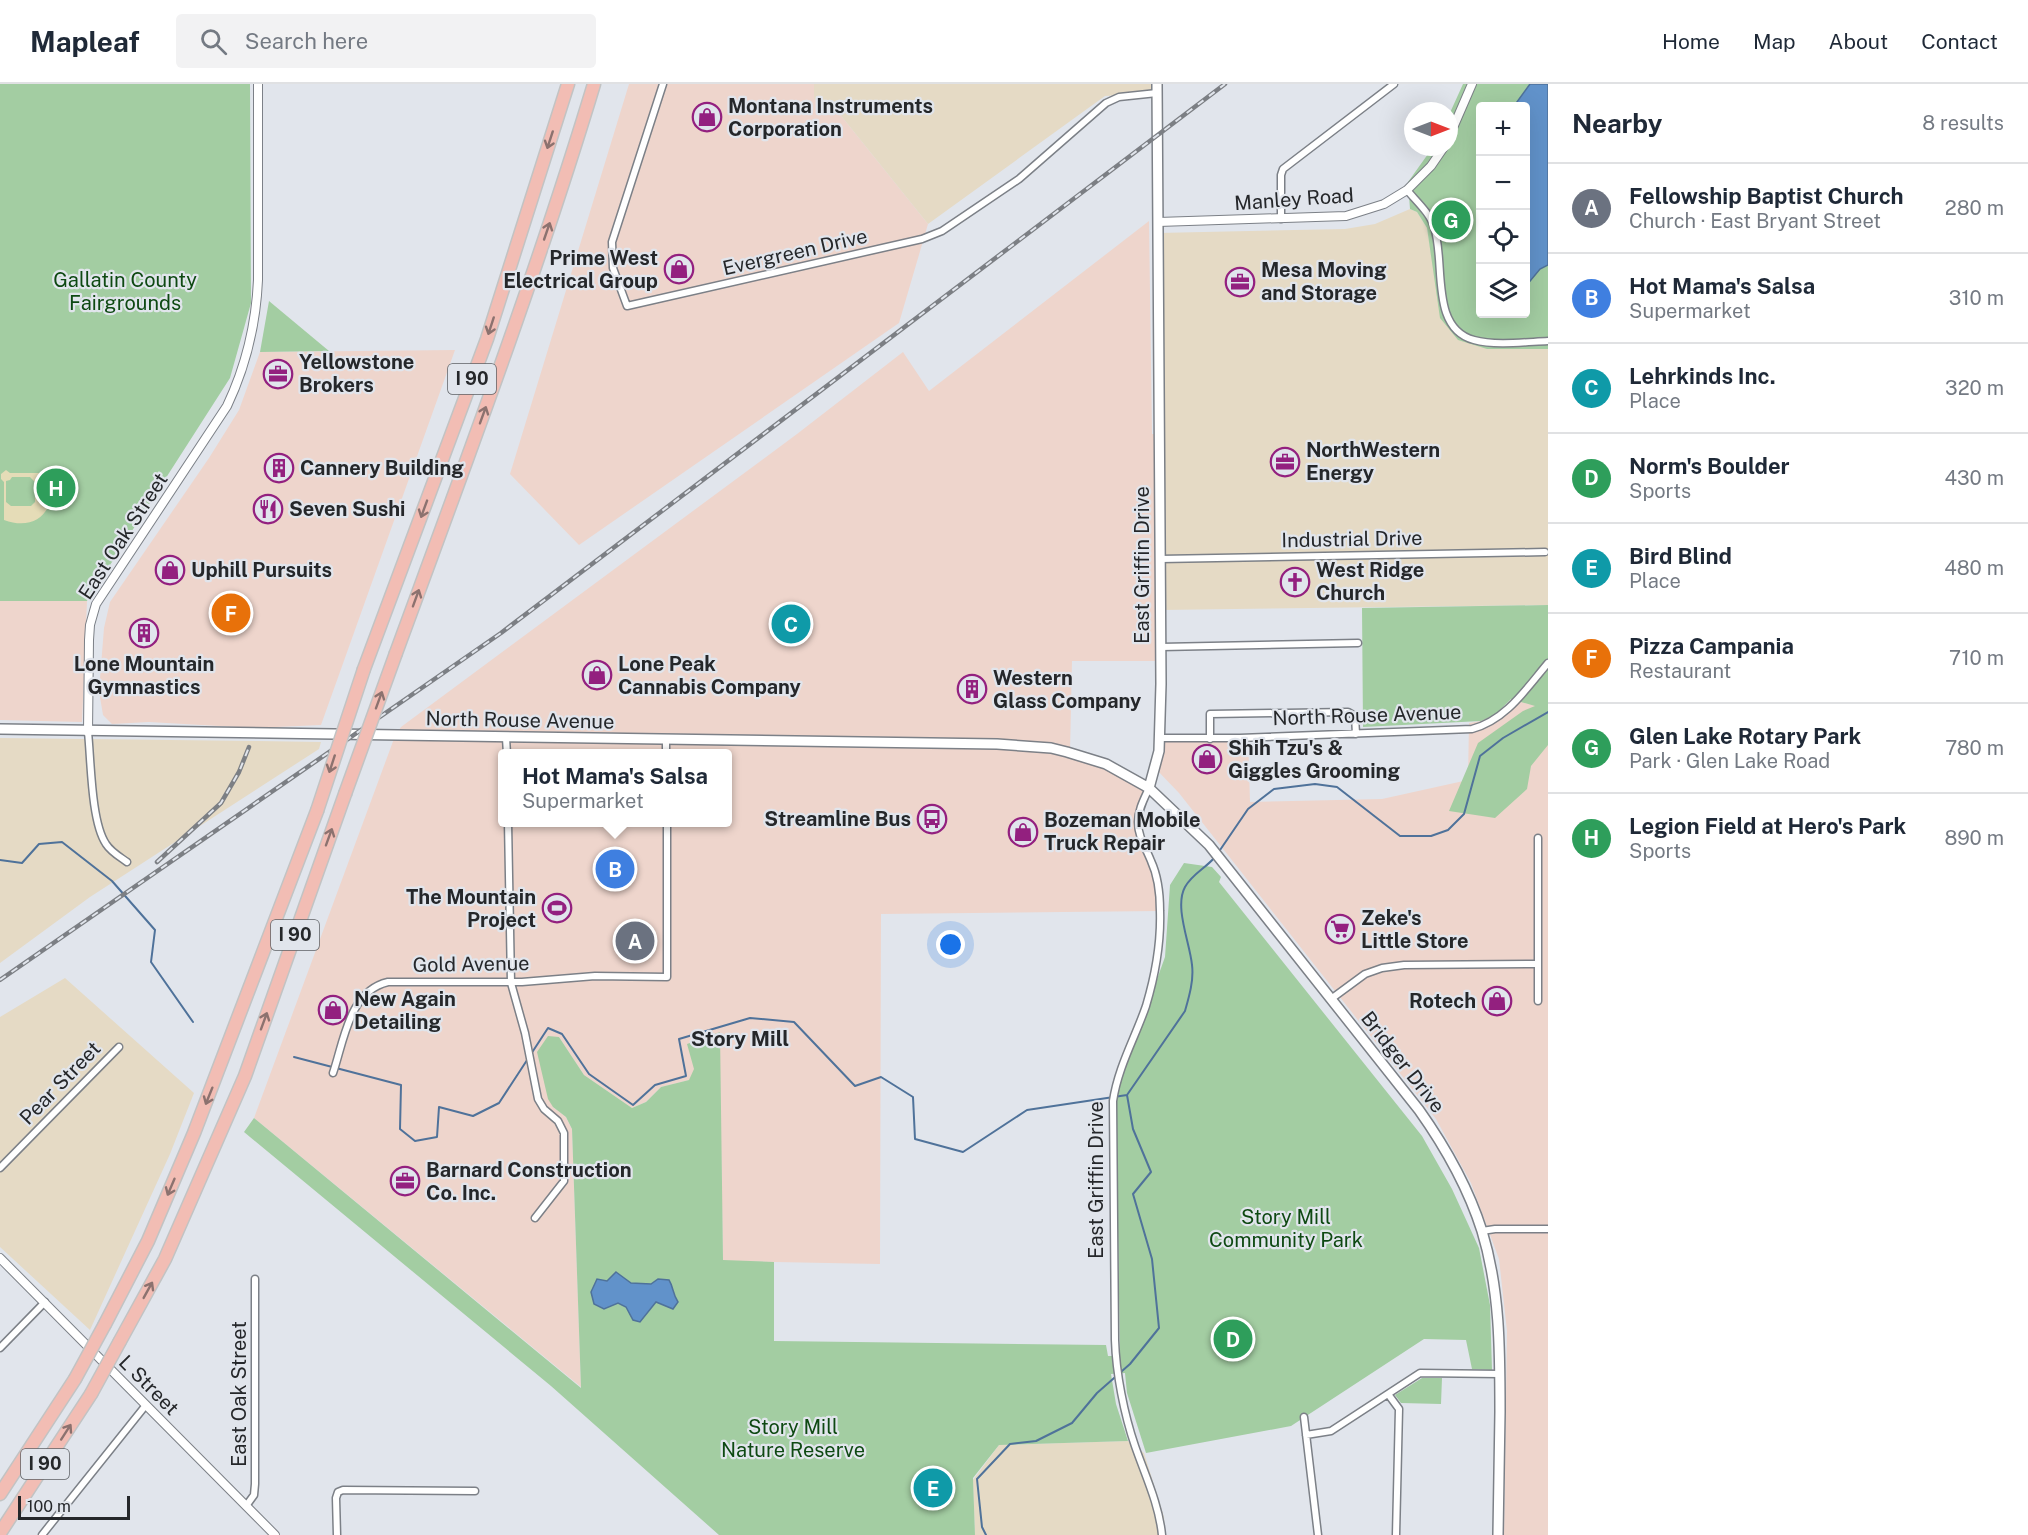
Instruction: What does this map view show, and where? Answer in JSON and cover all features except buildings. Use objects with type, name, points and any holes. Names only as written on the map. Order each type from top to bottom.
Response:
[{"type":"highway","name":"I 90","points":[[0,1494],[75,1379],[148,1241],[224,1060],[317,811],[364,669],[487,339],[568,84]]},
{"type":"highway","name":"I 90","points":[[0,1533],[91,1394],[165,1259],[245,1076],[509,345],[564,182],[594,84]]},
{"type":"main road","name":"East Griffin Drive","points":[[1149,788],[1160,738],[1157,88]]},
{"type":"main road","name":"North Rouse Avenue","points":[[0,729],[997,744],[1040,747]]},
{"type":"main road","name":"Bridger Drive","points":[[1040,747],[1102,762],[1149,788],[1209,845],[1419,1110],[1441,1142],[1461,1179],[1482,1231],[1497,1298],[1500,1338],[1498,1535]]},
{"type":"street","name":"East Oak Street","points":[[128,862],[113,853],[105,843],[99,826],[88,732],[88,640],[93,613],[108,586],[216,425],[237,384],[257,306],[258,84]]},
{"type":"street","name":"Evergreen Drive","points":[[663,84],[612,242],[613,268],[627,306],[922,239],[942,231],[1019,179],[1106,103],[1119,97],[1157,88]]},
{"type":"street","points":[[1281,219],[1283,169],[1394,84]]},
{"type":"street","points":[[1458,116],[1472,84]]},
{"type":"street","name":"Manley Road","points":[[1158,222],[1346,216],[1384,204],[1407,190],[1438,156]]},
{"type":"street","points":[[1407,190],[1434,224],[1444,310],[1455,329],[1462,336],[1484,342],[1548,341]]},
{"type":"street","name":"Industrial Drive","points":[[1160,559],[1545,552]]},
{"type":"street","points":[[1161,646],[1358,643]]},
{"type":"street","name":"North Rouse Avenue","points":[[1160,738],[1210,739],[1460,731],[1487,725],[1508,709],[1548,663]]},
{"type":"street","points":[[1210,739],[1210,714],[1348,712],[1355,716],[1356,734]]},
{"type":"street","points":[[506,738],[507,749]]},
{"type":"street","points":[[666,739],[666,749]]},
{"type":"street","name":"East Griffin Drive","points":[[1149,788],[1140,809],[1138,823],[1142,841],[1158,882],[1161,911],[1156,965],[1146,1005],[1119,1071],[1114,1090],[1115,1340],[1120,1382],[1134,1443],[1151,1488],[1162,1535]]},
{"type":"street","points":[[508,827],[511,982],[539,1101],[543,1109],[558,1121],[564,1133],[564,1181],[535,1218]]},
{"type":"street","name":"Gold Avenue","points":[[333,1073],[356,1005],[367,992],[379,984],[388,982],[511,982],[595,976],[667,977],[667,827]]},
{"type":"street","points":[[1538,838],[1538,1001]]},
{"type":"street","points":[[1331,999],[1365,974],[1382,968],[1404,965],[1538,964]]},
{"type":"street","name":"Pear Street","points":[[0,1168],[119,1047]]},
{"type":"street","points":[[1482,1231],[1548,1228]]},
{"type":"street","name":"L Street","points":[[0,1258],[275,1535]]},
{"type":"street","name":"East Oak Street","points":[[246,1506],[254,1495],[255,1484],[255,1279]]},
{"type":"street","points":[[0,1348],[45,1302]]},
{"type":"street","points":[[1306,1435],[1331,1431],[1420,1373],[1500,1374]]},
{"type":"street","points":[[1388,1394],[1399,1409],[1396,1535]]},
{"type":"street","points":[[42,1535],[146,1405]]},
{"type":"street","points":[[1304,1417],[1318,1535]]},
{"type":"street","points":[[336,1535],[336,1498],[338,1492],[343,1490],[475,1491]]},
{"type":"shaded area","points":[[629,84],[814,84],[815,99],[830,102],[928,224],[899,323],[579,545],[510,474]]},
{"type":"shaded area","points":[[814,84],[1157,84],[1157,93],[1105,96],[928,224],[830,102],[814,99]]},
{"type":"shaded area","points":[[1410,209],[1417,212],[1427,228],[1432,258],[1487,349],[1548,349],[1548,605],[1161,610],[1158,233],[1345,229],[1375,224]]},
{"type":"shaded area","points":[[1149,221],[1152,434],[1159,434],[1161,661],[1072,661],[1070,752],[1149,788],[1138,823],[1152,862],[1160,911],[881,914],[880,1264],[723,1261],[719,1033],[689,1080],[661,1087],[646,1102],[632,1108],[584,1075],[559,1037],[553,1107],[566,1117],[572,1129],[581,1387],[254,1118],[395,736],[401,727],[797,434],[903,352],[929,391]]},
{"type":"shaded area","points":[[455,350],[321,725],[254,728],[149,722],[112,724],[103,715],[99,691],[104,628],[110,602],[209,458],[239,410],[260,352]]},
{"type":"shaded area","points":[[0,601],[87,601],[82,722],[0,720]]},
{"type":"shaded area","points":[[1511,699],[1548,709],[1548,1535],[1504,1535],[1507,1331],[1499,1259],[1471,1183],[1436,1119],[1179,793],[1155,768],[1160,738],[1248,735],[1250,802],[1382,799],[1468,780],[1469,723],[1481,721],[1502,710]]},
{"type":"shaded area","points":[[0,738],[321,742],[319,749],[90,897],[0,963]]},
{"type":"shaded area","points":[[65,978],[194,1093],[170,1154],[90,1330],[0,1247],[0,1017]]},
{"type":"shaded area","points":[[1128,1441],[1144,1453],[1164,1517],[1165,1535],[975,1535],[973,1480],[999,1445]]},
{"type":"green space","name":"Gallatin County Fairgrounds","points":[[0,84],[250,84],[251,303],[230,378],[87,601],[0,601]]},
{"type":"green space","points":[[1463,84],[1548,84],[1548,349],[1487,349],[1458,340],[1440,318],[1427,228],[1417,212],[1410,209],[1408,182],[1427,156],[1458,156],[1458,102],[1455,102]]},
{"type":"green space","points":[[269,301],[329,351],[260,352]]},
{"type":"green space","points":[[1548,605],[1548,745],[1531,766],[1527,789],[1495,818],[1449,811],[1478,743],[1523,711],[1535,706],[1511,699],[1496,714],[1481,721],[1363,727],[1362,608]]},
{"type":"green space","points":[[1184,863],[1212,867],[1221,877],[1219,882],[1422,1136],[1452,1189],[1479,1248],[1490,1305],[1492,1370],[1472,1369],[1466,1340],[1424,1339],[1291,1426],[1146,1453],[1127,1393],[1125,1373],[1111,1374],[1116,1404],[1128,1441],[999,1445],[973,1478],[975,1535],[719,1535],[551,1386],[244,1132],[254,1118],[581,1388],[572,1129],[566,1117],[553,1107],[548,1099],[537,1052],[548,1036],[559,1037],[584,1075],[632,1108],[646,1102],[661,1087],[689,1080],[694,1069],[687,1044],[720,1032],[723,1260],[774,1262],[774,1341],[1106,1345],[1108,1356],[1120,1356],[1116,1106],[1119,1085],[1165,957],[1170,885]]},
{"type":"green space","points":[[1422,1378],[1442,1378],[1441,1404],[1401,1403],[1395,1395]]},
{"type":"sand","points":[[6,470],[10,473],[48,473],[51,496],[44,514],[27,523],[4,520],[4,482],[1,474]],"holes":[[[12,477],[30,477],[35,482],[35,502],[31,506],[11,506],[6,502],[6,481]]]},
{"type":"water","points":[[1530,84],[1548,84],[1548,265],[1540,269],[1530,281],[1530,102],[1517,102]]},
{"type":"water","points":[[616,1272],[631,1283],[651,1284],[658,1279],[669,1280],[678,1302],[673,1309],[656,1302],[640,1322],[633,1320],[626,1307],[618,1303],[604,1309],[594,1304],[591,1292],[597,1279],[607,1281]]},
{"type":"waterway","points":[[1218,853],[1248,809],[1274,789],[1315,784],[1337,787],[1400,836],[1431,836],[1448,830],[1464,814],[1480,756],[1503,738],[1548,712]]},
{"type":"waterway","points":[[0,860],[22,863],[39,844],[62,842],[112,881],[155,930],[151,962],[193,1022]]},
{"type":"waterway","points":[[986,1535],[982,1527],[977,1479],[1010,1444],[1036,1441],[1072,1423],[1097,1393],[1130,1364],[1159,1328],[1152,1259],[1133,1194],[1151,1172],[1133,1129],[1127,1095],[1185,1011],[1191,988],[1192,971],[1182,915],[1182,895],[1191,878],[1215,857]]},
{"type":"waterway","points":[[294,1057],[401,1085],[400,1129],[415,1141],[437,1137],[439,1107],[473,1116],[499,1103],[548,1028],[562,1034],[589,1074],[633,1105],[655,1085],[686,1076],[679,1039],[750,1018],[794,1022],[855,1086],[881,1077],[913,1097],[915,1139],[963,1152],[1027,1110],[1127,1095]]},
{"type":"railway","points":[[0,980],[501,633],[1225,84]]},
{"type":"railway","points":[[157,862],[221,803],[239,772],[249,747]]},
{"type":"place","name":"Montana Instruments Corporation","points":[[707,117]]},
{"type":"place","name":"Glen Lake Rotary Park","points":[[1451,220]]},
{"type":"place","name":"Prime West Electrical Group","points":[[679,269]]},
{"type":"place","name":"Mesa Moving and Storage","points":[[1240,282]]},
{"type":"place","name":"Yellowstone Brokers","points":[[278,374]]},
{"type":"place","name":"NorthWestern Energy","points":[[1285,462]]},
{"type":"place","name":"Cannery Building","points":[[279,468]]},
{"type":"place","name":"Legion Field at Hero's Park","points":[[56,488]]},
{"type":"place","name":"Seven Sushi","points":[[268,509]]},
{"type":"place","name":"Uphill Pursuits","points":[[170,570]]},
{"type":"place","name":"West Ridge Church","points":[[1295,582]]},
{"type":"place","name":"Pizza Campania","points":[[231,613]]},
{"type":"place","name":"Lehrkinds Inc.","points":[[791,624]]},
{"type":"place","name":"Lone Mountain Gymnastics","points":[[144,633]]},
{"type":"place","name":"Lone Peak Cannabis Company","points":[[597,675]]},
{"type":"place","name":"Western Glass Company","points":[[972,689]]},
{"type":"place","name":"Shih Tzu's & Giggles Grooming","points":[[1207,759]]},
{"type":"place","name":"Streamline Bus","points":[[932,819]]},
{"type":"place","name":"Bozeman Mobile Truck Repair","points":[[1023,832]]},
{"type":"place","name":"Hot Mama's Salsa","points":[[615,869]]},
{"type":"place","name":"The Mountain Project","points":[[557,908]]},
{"type":"place","name":"Zeke's Little Store","points":[[1340,929]]},
{"type":"place","name":"Fellowship Baptist Church","points":[[635,941]]},
{"type":"place","name":"Rotech","points":[[1497,1001]]},
{"type":"place","name":"New Again Detailing","points":[[333,1010]]},
{"type":"place","name":"Barnard Construction Co. Inc.","points":[[405,1181]]},
{"type":"place","name":"Norm's Boulder","points":[[1233,1339]]},
{"type":"place","name":"Bird Blind","points":[[933,1488]]},
{"type":"district","name":"Story Mill","points":[[740,1039]]},
{"type":"park label","name":"Story Mill Community Park","points":[[1286,1228]]},
{"type":"park label","name":"Story Mill Nature Reserve","points":[[793,1438]]}]
